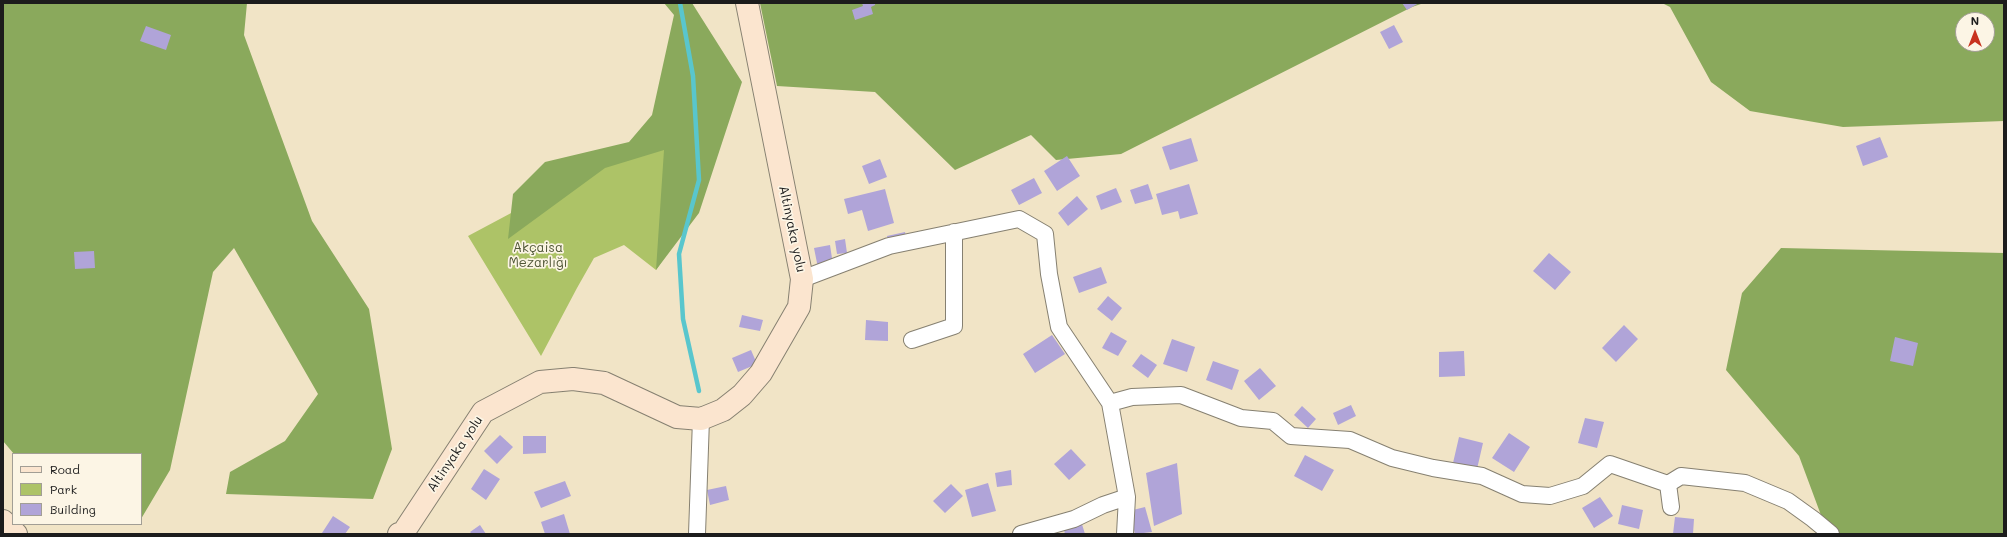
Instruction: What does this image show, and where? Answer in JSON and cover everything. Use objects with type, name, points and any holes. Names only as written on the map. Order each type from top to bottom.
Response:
[{"type":"main road","name":"Altinyaka yolu","points":[[399,534],[403,533],[483,412],[540,382],[574,379],[604,384],[677,417],[701,419],[723,410],[742,395],[761,373],[799,308],[802,279],[747,3]]},
{"type":"main road","points":[[3,521],[16,534]]},
{"type":"street","points":[[802,279],[889,246],[1019,219],[1045,234],[1059,327],[1110,403],[1127,498],[1125,534]]},
{"type":"street","points":[[912,340],[954,326],[954,232]]},
{"type":"street","points":[[1110,403],[1132,397],[1180,395],[1242,418],[1273,420],[1291,436],[1350,440],[1392,458],[1433,468],[1482,476],[1522,494],[1550,496],[1583,486],[1610,464],[1668,484]]},
{"type":"street","points":[[697,534],[701,419]]},
{"type":"street","points":[[1668,484],[1681,476],[1745,483],[1788,502],[1813,519],[1831,534]]},
{"type":"street","points":[[1668,484],[1670,507]]},
{"type":"street","points":[[1021,534],[1074,519],[1103,505],[1127,498]]},
{"type":"green space","points":[[3,3],[247,3],[244,35],[312,221],[369,309],[392,449],[373,499],[226,494],[230,472],[285,441],[318,394],[234,248],[213,272],[170,470],[142,517],[142,453],[13,453],[3,441]]},
{"type":"green space","points":[[664,3],[692,3],[742,82],[699,213],[656,270],[664,150],[605,168],[508,239],[513,194],[545,162],[629,142],[652,115],[674,15]]},
{"type":"green space","points":[[760,3],[1424,3],[1412,7],[1121,154],[1056,160],[1031,135],[955,170],[875,92],[777,86]]},
{"type":"green space","points":[[1662,3],[2004,3],[2004,121],[1843,127],[1750,111],[1711,82],[1670,7]]},
{"type":"green space","name":"Akçaisa Mezarlığı","points":[[680,123],[696,212],[656,270],[624,245],[594,258],[541,356],[468,236]]},
{"type":"green space","points":[[1781,248],[2004,253],[2004,534],[1828,534],[1799,456],[1726,370],[1742,293]]},
{"type":"building","points":[[862,3],[875,3],[875,5],[871,7],[873,14],[855,20],[852,10],[863,6]]},
{"type":"building","points":[[1402,3],[1419,3],[1407,10]]},
{"type":"building","points":[[1394,25],[1403,42],[1389,49],[1380,32]]},
{"type":"building","points":[[146,26],[171,35],[166,50],[140,41]]},
{"type":"building","points":[[1880,137],[1888,157],[1863,166],[1856,146]]},
{"type":"building","points":[[1191,138],[1198,161],[1170,170],[1162,147]]},
{"type":"building","points":[[1067,156],[1080,176],[1057,191],[1044,171]]},
{"type":"building","points":[[880,159],[887,177],[869,184],[862,166]]},
{"type":"building","points":[[1034,178],[1042,193],[1019,205],[1011,190]]},
{"type":"building","points":[[1148,184],[1153,199],[1135,204],[1130,190]]},
{"type":"building","points":[[1189,184],[1198,214],[1180,219],[1178,211],[1162,215],[1156,194]]},
{"type":"building","points":[[1116,188],[1122,202],[1101,210],[1096,196]]},
{"type":"building","points":[[885,189],[894,223],[868,231],[862,210],[848,214],[844,199]]},
{"type":"building","points":[[1077,196],[1088,209],[1068,226],[1058,213]]},
{"type":"building","points":[[905,232],[907,242],[889,246],[887,236]]},
{"type":"building","points":[[845,239],[847,253],[837,254],[835,241]]},
{"type":"building","points":[[830,245],[833,265],[818,268],[814,248]]},
{"type":"building","points":[[94,251],[95,268],[75,269],[74,252]]},
{"type":"building","points":[[1549,253],[1571,272],[1555,290],[1533,271]]},
{"type":"building","points":[[1101,267],[1107,283],[1079,293],[1073,277]]},
{"type":"building","points":[[1108,296],[1122,308],[1112,321],[1097,309]]},
{"type":"building","points":[[742,315],[763,320],[760,331],[739,327]]},
{"type":"building","points":[[866,320],[888,322],[888,341],[865,340]]},
{"type":"building","points":[[1624,325],[1638,339],[1616,362],[1602,348]]},
{"type":"building","points":[[1111,332],[1127,341],[1118,356],[1102,348]]},
{"type":"building","points":[[1052,335],[1065,354],[1035,373],[1023,354]]},
{"type":"building","points":[[1895,337],[1918,343],[1913,366],[1890,361]]},
{"type":"building","points":[[1172,339],[1195,347],[1187,372],[1163,364]]},
{"type":"building","points":[[751,350],[757,364],[738,372],[732,358]]},
{"type":"building","points":[[1464,351],[1465,376],[1439,377],[1439,352]]},
{"type":"building","points":[[1141,354],[1157,365],[1148,378],[1132,366]]},
{"type":"building","points":[[1213,361],[1239,370],[1232,390],[1206,380]]},
{"type":"building","points":[[1260,368],[1276,386],[1259,400],[1244,381]]},
{"type":"building","points":[[1351,405],[1356,416],[1338,425],[1333,413]]},
{"type":"building","points":[[1302,406],[1316,419],[1308,428],[1294,415]]},
{"type":"building","points":[[1585,418],[1604,422],[1597,448],[1578,443]]},
{"type":"building","points":[[1509,433],[1530,447],[1514,472],[1492,458]]},
{"type":"building","points":[[500,435],[513,447],[497,464],[484,451]]},
{"type":"building","points":[[523,436],[546,436],[546,453],[523,454]]},
{"type":"building","points":[[1459,437],[1483,443],[1477,469],[1453,463]]},
{"type":"building","points":[[1071,449],[1086,465],[1069,480],[1054,464]]},
{"type":"building","points":[[1305,455],[1334,470],[1322,491],[1294,476]]},
{"type":"building","points":[[1177,463],[1182,514],[1154,526],[1146,473]]},
{"type":"building","points":[[484,469],[500,479],[486,500],[471,489]]},
{"type":"building","points":[[1011,470],[1012,485],[997,487],[995,473]]},
{"type":"building","points":[[565,481],[571,496],[541,508],[534,492]]},
{"type":"building","points":[[988,483],[996,511],[972,517],[965,490]]},
{"type":"building","points":[[951,484],[963,496],[945,513],[933,501]]},
{"type":"building","points":[[726,486],[729,500],[710,505],[707,490]]},
{"type":"building","points":[[1600,497],[1613,516],[1594,528],[1582,508]]},
{"type":"building","points":[[1622,505],[1643,510],[1639,529],[1618,524]]},
{"type":"building","points":[[1145,507],[1152,532],[1135,534],[1129,511]]},
{"type":"building","points":[[564,514],[570,534],[545,534],[541,522]]},
{"type":"building","points":[[333,516],[350,527],[345,534],[322,533]]},
{"type":"building","points":[[1675,517],[1694,519],[1693,534],[1673,534]]},
{"type":"building","points":[[1081,521],[1085,534],[1065,534],[1063,526]]},
{"type":"building","points":[[480,525],[486,534],[472,534],[470,532]]},
{"type":"waterway","points":[[680,3],[693,76],[699,180],[679,254],[683,319],[699,391]]}]
